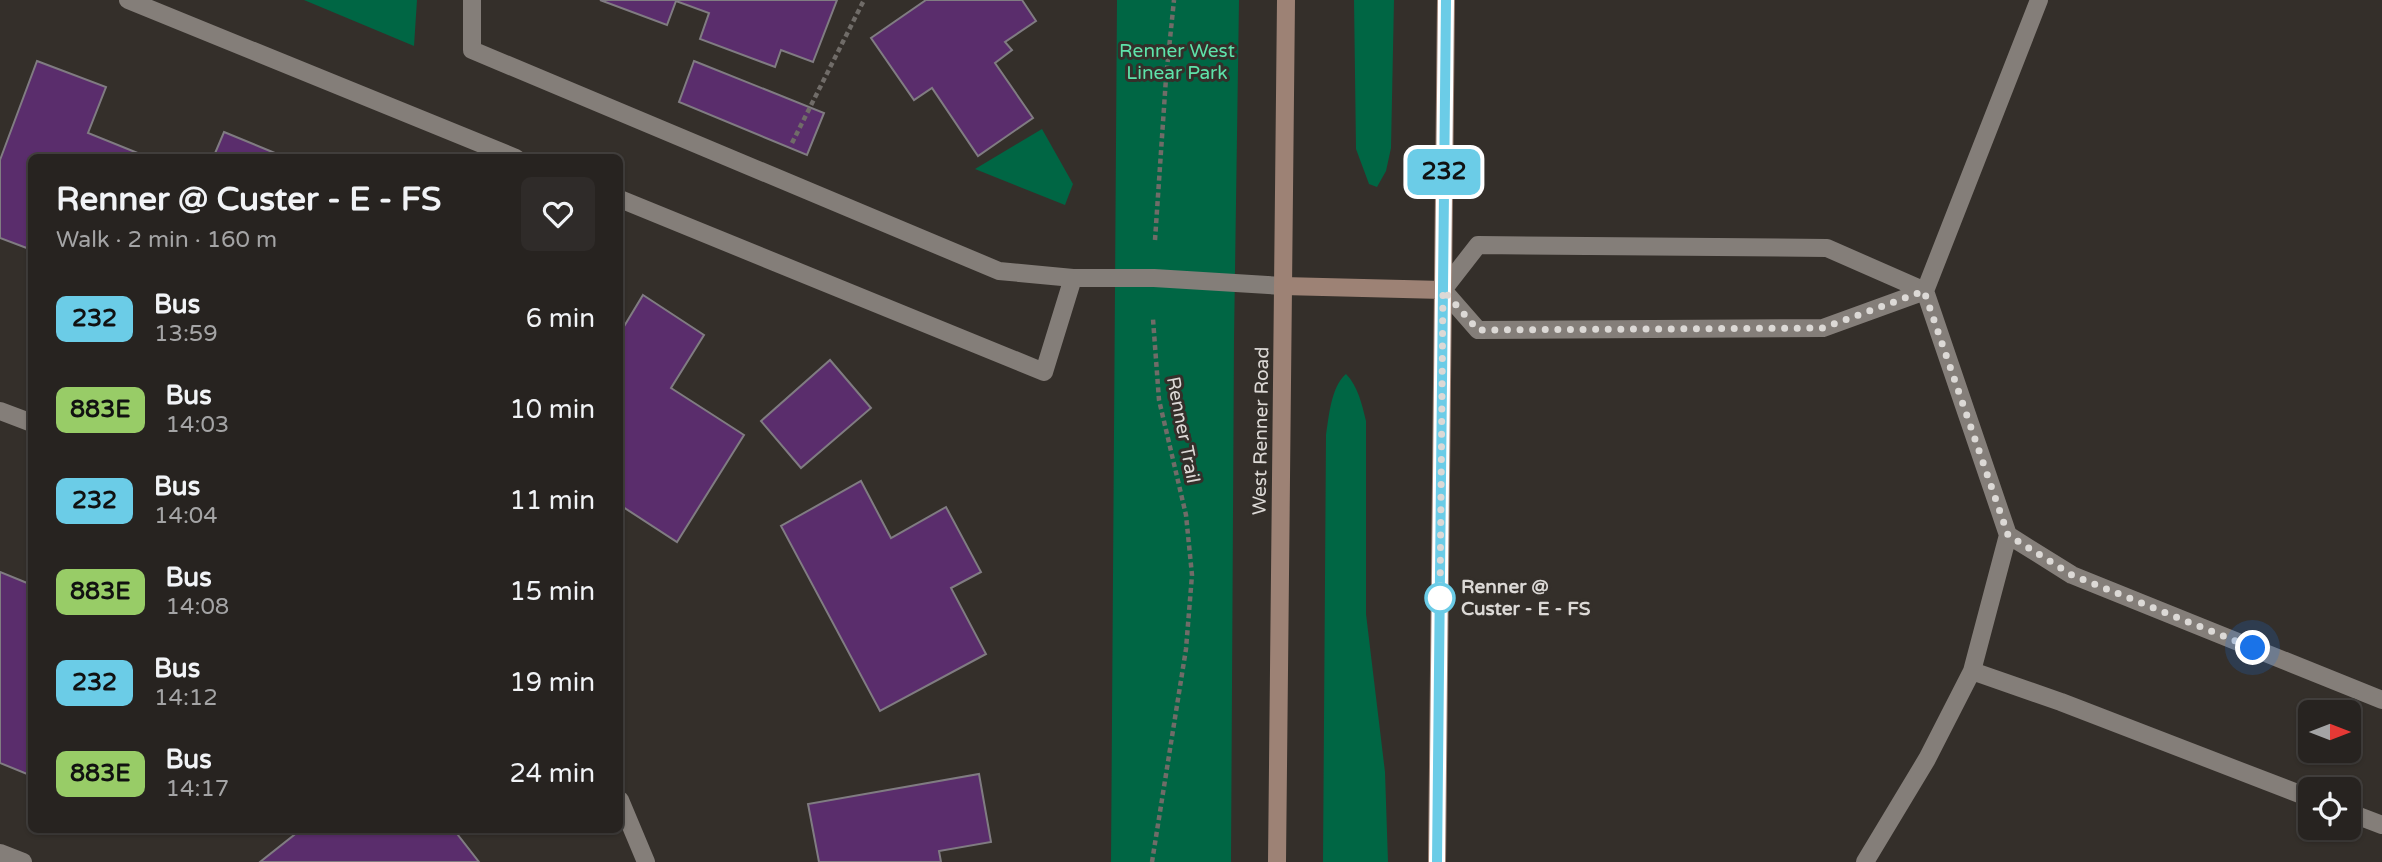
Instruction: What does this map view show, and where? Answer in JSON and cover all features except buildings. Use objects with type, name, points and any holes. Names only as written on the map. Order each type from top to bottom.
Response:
[{"type":"main road","name":"West Renner Road","points":[[1277,862],[1286,0]]},
{"type":"main road","points":[[1437,862],[1446,0]]},
{"type":"main road","points":[[1283,286],[1443,290]]},
{"type":"street","points":[[128,0],[506,154]]},
{"type":"street","points":[[472,0],[472,50],[999,271],[1073,278],[1154,278],[1283,286]]},
{"type":"street","points":[[1865,862],[1927,759],[1972,671],[2008,535],[1924,291],[2039,0]]},
{"type":"street","points":[[623,200],[1044,372],[1073,278]]},
{"type":"street","points":[[1478,245],[1522,245],[1827,248],[1924,291],[1823,328],[1478,330],[1443,290],[1478,245]]},
{"type":"street","points":[[0,411],[28,422]]},
{"type":"street","points":[[2008,535],[2072,575],[2382,701]]},
{"type":"street","points":[[1972,671],[2061,702],[2298,793]]},
{"type":"street","points":[[623,807],[646,862]]},
{"type":"street","points":[[2361,818],[2382,825]]},
{"type":"street","points":[[0,853],[23,862]]},
{"type":"path","points":[[775,178],[832,59],[864,0]]},
{"type":"path","name":"Renner Trail","points":[[1152,862],[1184,660],[1192,575],[1186,515],[1159,400],[1153,318],[1159,172],[1174,0]]},
{"type":"green space","points":[[304,0],[417,0],[414,46]]},
{"type":"green space","name":"Renner West Linear Park","points":[[1117,0],[1239,0],[1231,862],[1111,862]]},
{"type":"green space","points":[[1354,0],[1394,0],[1391,148],[1386,171],[1377,187],[1369,184],[1356,149]]},
{"type":"green space","points":[[1042,129],[1073,184],[1065,205],[975,169]]},
{"type":"green space","points":[[1346,374],[1357,390],[1366,421],[1366,614],[1385,772],[1388,862],[1323,862],[1326,435],[1334,394]]},
{"type":"bus line","name":"232","points":[[1437,862],[1446,0]]},
{"type":"place","name":"Renner @ Custer - E - FS","points":[[1440,598]]},
{"type":"route","points":[[1440,598],[1443,290],[1478,330],[1823,328],[1924,291],[2008,535],[2072,575],[2253,648]]}]
